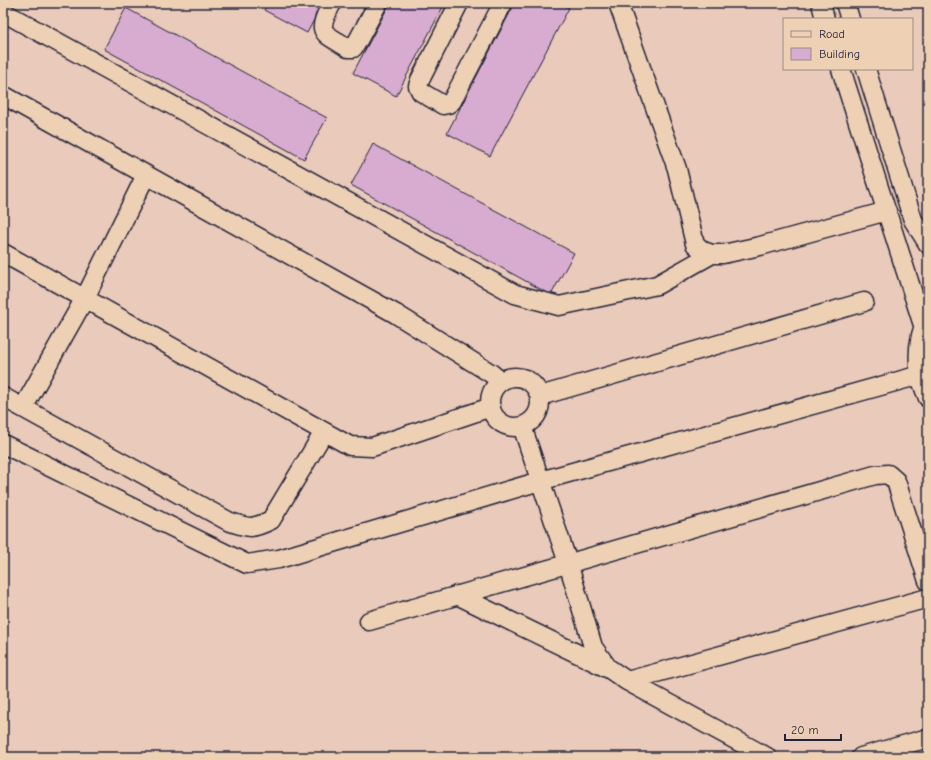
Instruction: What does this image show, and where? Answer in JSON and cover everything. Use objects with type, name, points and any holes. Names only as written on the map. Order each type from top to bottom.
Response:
[{"type":"street","points":[[332,3],[323,21],[325,33],[348,48],[353,48],[356,44],[378,3]]},
{"type":"street","points":[[459,3],[418,86],[421,92],[443,105],[452,101],[503,3]]},
{"type":"street","points":[[618,3],[677,169],[695,244],[704,251],[712,254],[723,254],[760,246],[887,211]]},
{"type":"street","points":[[821,3],[825,18]]},
{"type":"street","points":[[845,3],[850,18]]},
{"type":"street","points":[[3,12],[515,294],[559,306],[657,285],[712,254]]},
{"type":"street","points":[[842,70],[887,211],[926,321],[918,350],[920,376],[928,398]]},
{"type":"street","points":[[866,70],[913,220],[928,244]]},
{"type":"street","points":[[3,95],[396,314],[492,374],[500,381]]},
{"type":"street","points":[[23,408],[85,298],[146,175]]},
{"type":"street","points":[[3,253],[350,446],[372,447],[491,407]]},
{"type":"street","points":[[540,396],[864,302]]},
{"type":"street","points":[[3,444],[246,564],[279,559],[540,481],[920,376]]},
{"type":"street","points":[[509,377],[519,377],[528,380],[536,387],[540,396],[540,406],[537,415],[530,422],[522,426],[512,426],[502,423],[495,416],[491,407],[491,398],[494,388],[500,381],[509,377]]},
{"type":"street","points":[[3,397],[228,521],[243,527],[257,527],[271,520],[324,432]]},
{"type":"street","points":[[522,426],[568,563],[593,647],[608,668]]},
{"type":"street","points":[[369,621],[875,475],[888,474],[896,481],[928,581]]},
{"type":"street","points":[[457,595],[608,668],[628,681],[767,757]]},
{"type":"street","points":[[628,681],[928,598]]},
{"type":"street","points":[[861,757],[928,738]]},
{"type":"building","points":[[268,3],[323,3],[307,33],[264,10]]},
{"type":"building","points":[[390,3],[445,3],[396,96],[353,73]]},
{"type":"building","points":[[515,3],[560,3],[569,8],[490,156],[447,133]]},
{"type":"building","points":[[126,8],[327,118],[304,159],[104,49]]},
{"type":"building","points":[[373,144],[574,253],[551,295],[351,185]]}]
